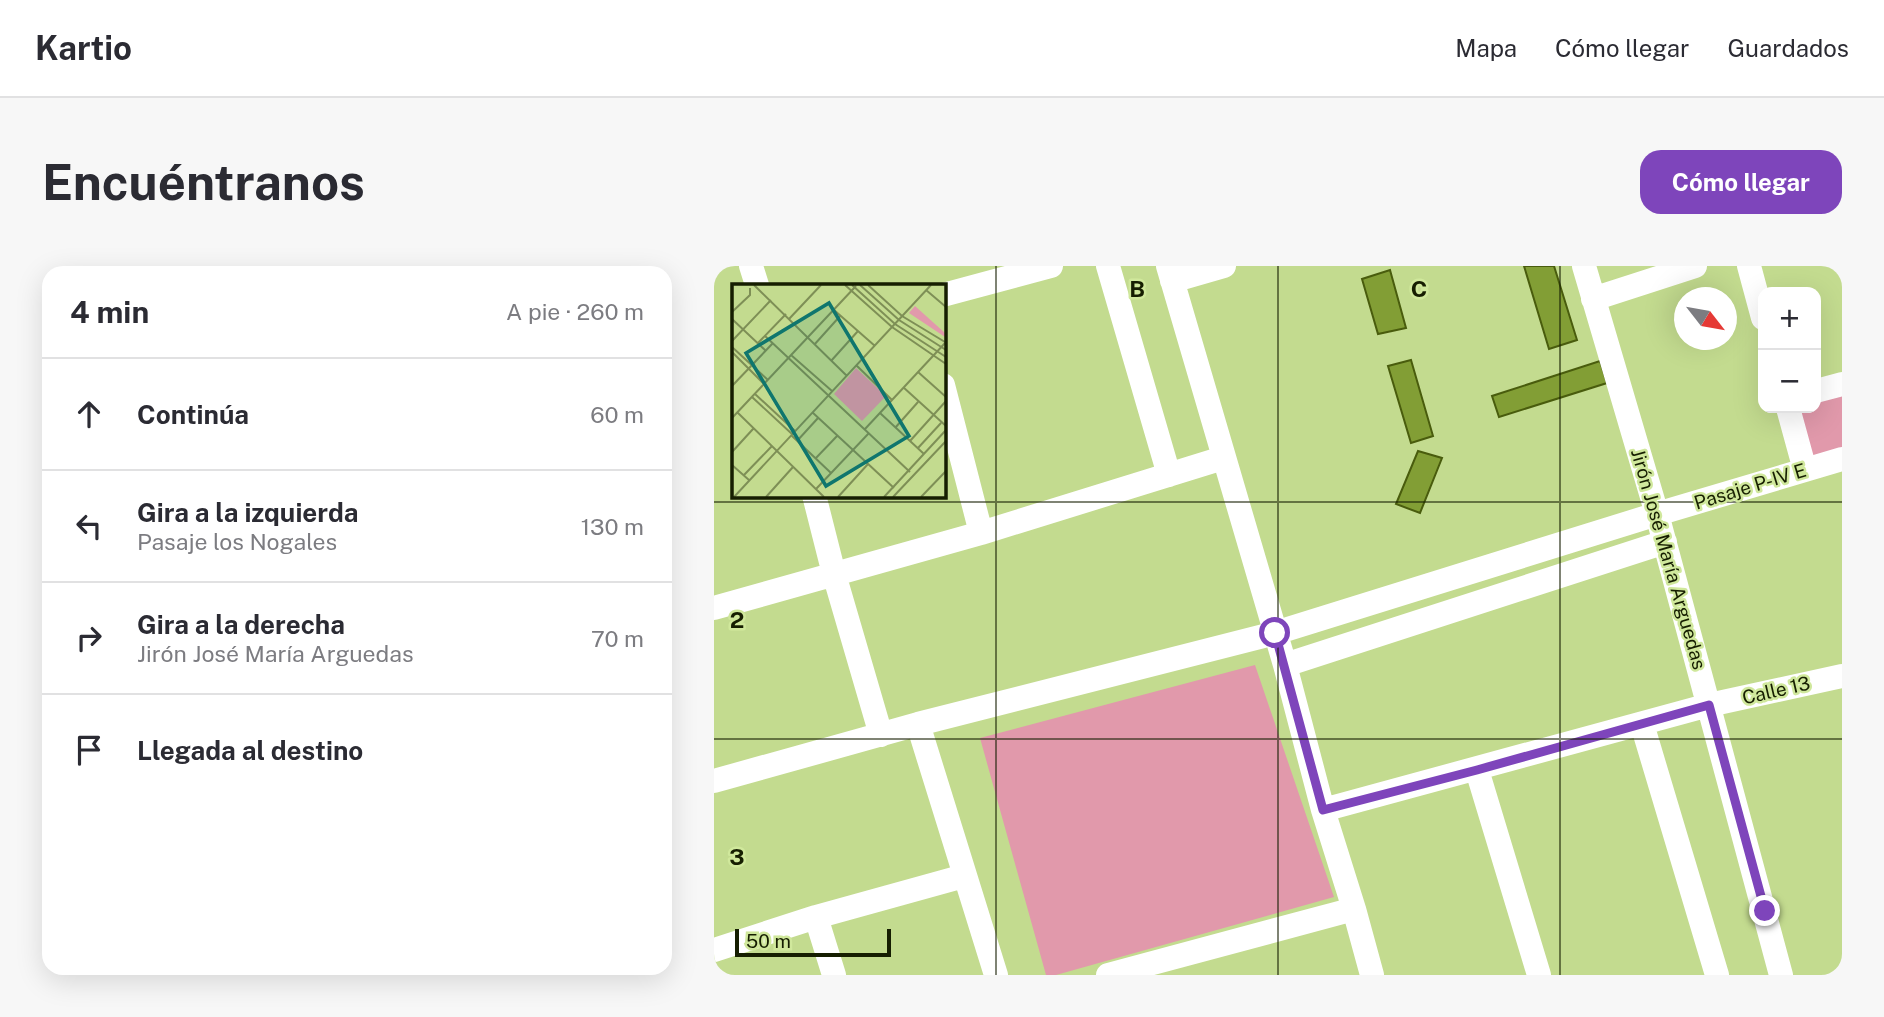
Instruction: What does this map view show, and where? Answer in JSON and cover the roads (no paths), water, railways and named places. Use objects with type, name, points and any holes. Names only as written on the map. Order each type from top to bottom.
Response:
[{"type":"street","points":[[751,266],[757,284]]},
{"type":"street","points":[[945,294],[1051,266]]},
{"type":"street","points":[[1108,266],[1169,475]]},
{"type":"street","points":[[1224,266],[1170,274],[1285,665],[1323,810],[1354,909],[1371,975]]},
{"type":"street","name":"Jirón José María Arguedas","points":[[1584,266],[1665,542],[1781,975]]},
{"type":"street","points":[[1594,299],[1695,266]]},
{"type":"street","points":[[1749,266],[1758,299]]},
{"type":"street","points":[[1821,390],[1842,384]]},
{"type":"street","points":[[945,392],[981,533]]},
{"type":"street","points":[[1789,413],[1805,470]]},
{"type":"street","points":[[714,608],[981,533],[1223,458]]},
{"type":"street","name":"Pasaje P-IV E","points":[[714,781],[918,724],[1275,633],[1842,459]]},
{"type":"street","points":[[815,497],[881,735]]},
{"type":"street","points":[[1285,665],[1665,542]]},
{"type":"street","name":"Calle 13","points":[[1323,810],[1709,705],[1842,676]]},
{"type":"street","points":[[918,724],[996,975]]},
{"type":"street","points":[[1642,724],[1717,975]]},
{"type":"street","points":[[1477,770],[1539,975]]},
{"type":"street","points":[[714,950],[964,876]]},
{"type":"street","points":[[1108,975],[1354,909]]},
{"type":"street","points":[[816,918],[834,975]]}]
